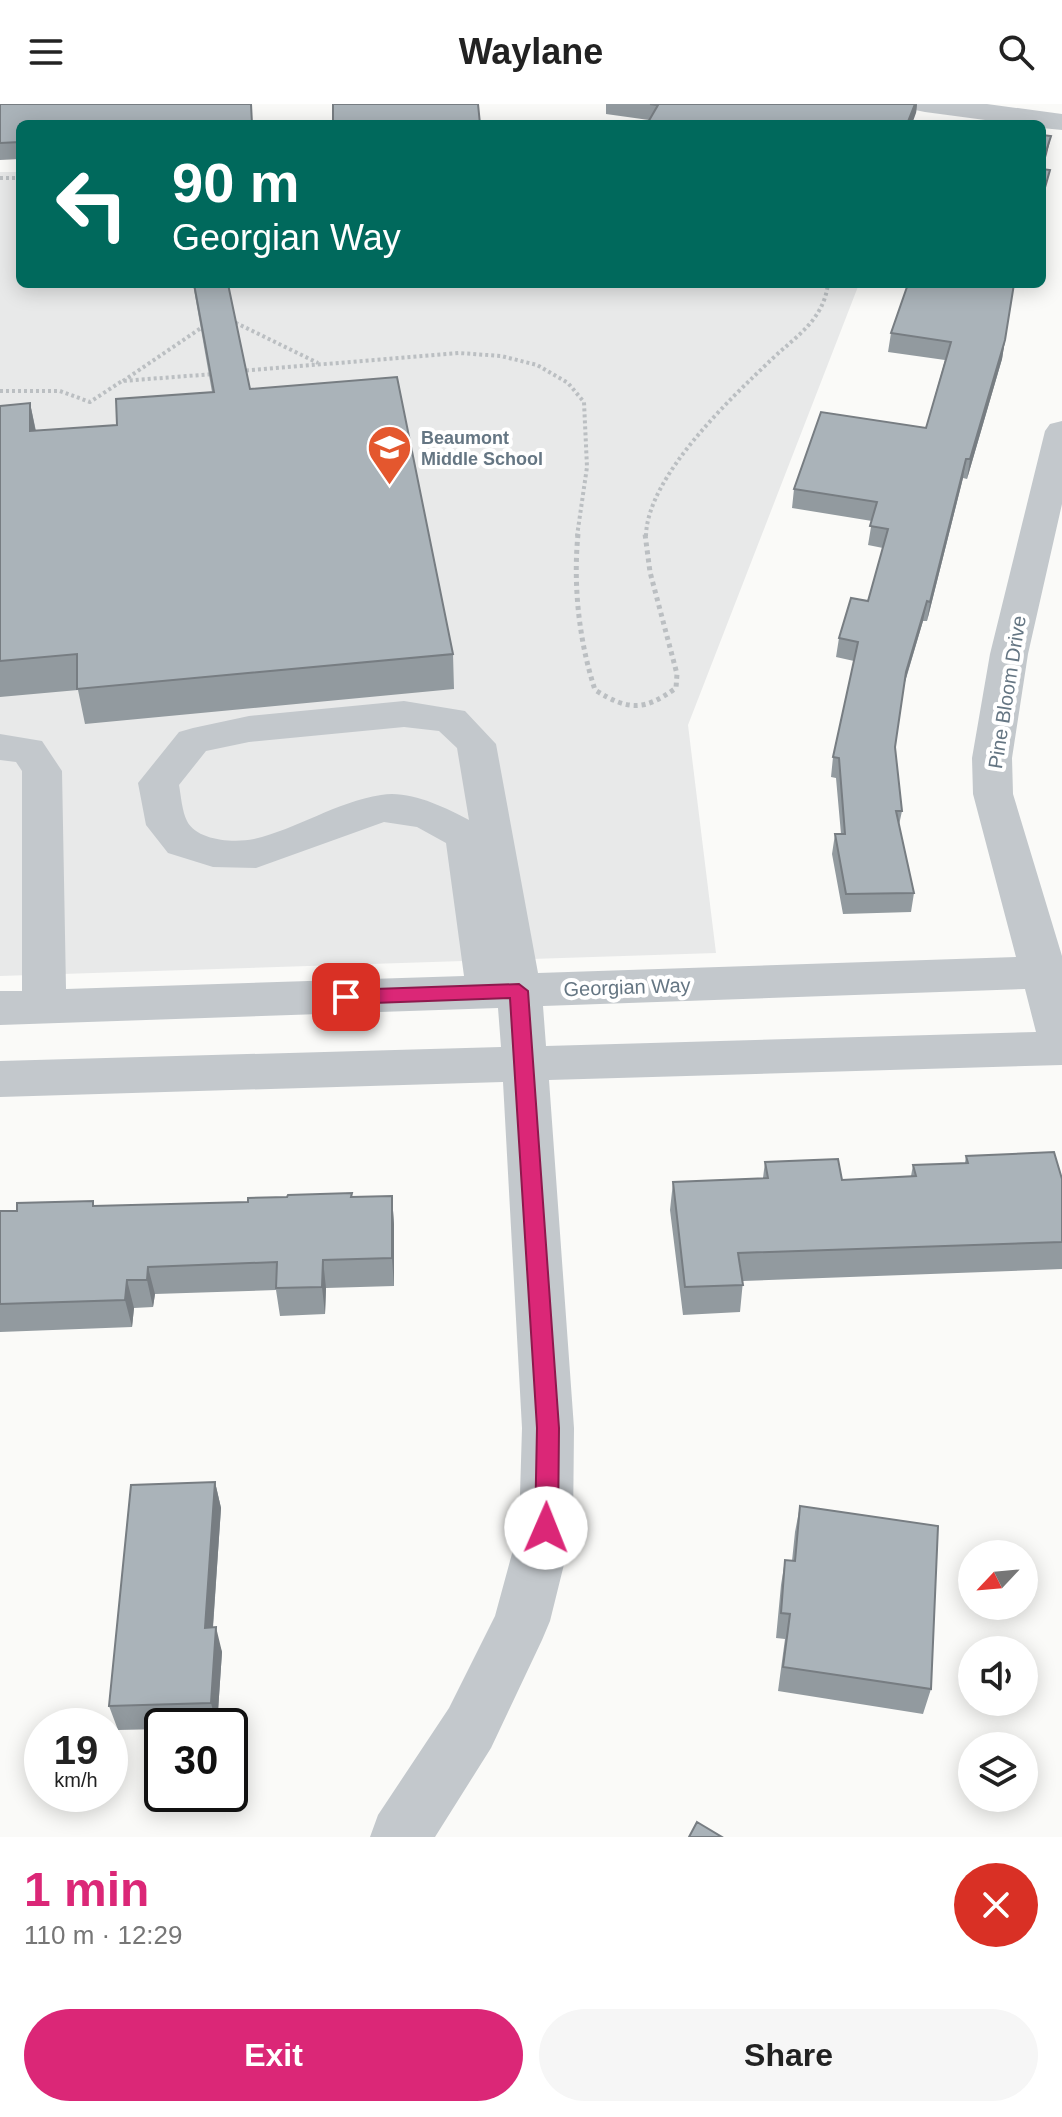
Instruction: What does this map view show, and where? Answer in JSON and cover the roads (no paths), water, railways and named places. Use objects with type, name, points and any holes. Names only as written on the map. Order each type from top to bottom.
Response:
[{"type":"street","points":[[925,104],[1062,122]]},
{"type":"street","name":"Pine Bloom Drive","points":[[1062,431],[1009,654],[992,758],[993,794],[1052,972],[1062,1046]]},
{"type":"street","points":[[400,1837],[470,1728],[522,1621],[546,1528],[548,1428],[525,1062],[504,992],[466,836],[427,815],[384,808],[345,819],[256,854],[213,853],[183,843],[167,825],[158,783],[193,741],[249,729],[404,714],[451,720],[476,744],[504,992]]},
{"type":"street","points":[[0,747],[28,750],[42,771],[44,1007]]},
{"type":"street","name":"Georgian Way","points":[[0,1008],[1052,972]]},
{"type":"street","points":[[0,1079],[1062,1046]]},
{"type":"place","name":"Beaumont Middle School","points":[[390,487]]}]
